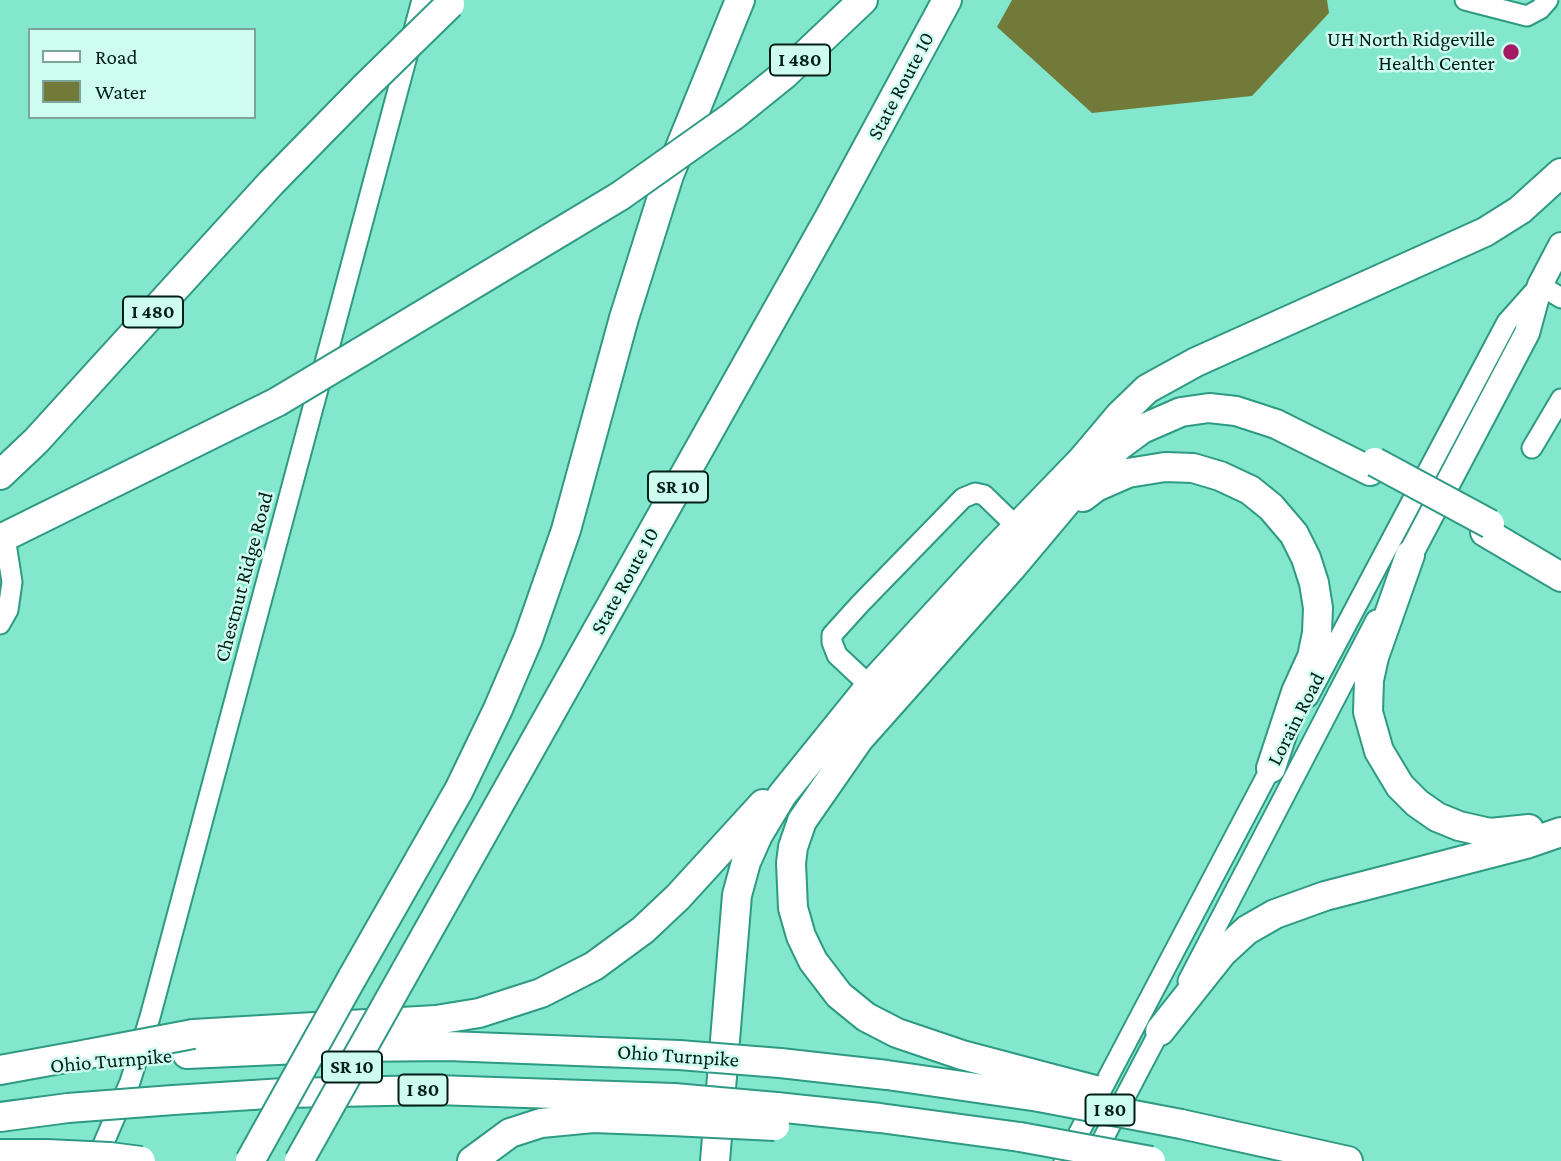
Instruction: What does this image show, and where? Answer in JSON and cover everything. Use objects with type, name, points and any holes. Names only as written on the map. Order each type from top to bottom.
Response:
[{"type":"highway","name":"SR 10","points":[[250,1161],[464,779],[528,639],[565,530],[624,318],[669,176],[740,0]]},
{"type":"highway","name":"I 480","points":[[2,538],[276,402],[620,196],[733,117],[800,61],[863,0]]},
{"type":"highway","name":"State Route 10","points":[[299,1161],[822,230],[947,0]]},
{"type":"highway","name":"I 480","points":[[0,475],[36,441],[271,183],[452,2]]},
{"type":"highway","points":[[1348,1161],[1044,1087],[866,1017],[839,995],[813,961],[801,936],[793,908],[793,847],[802,821],[859,739],[1029,530],[1082,460],[1129,405],[1147,389],[1169,375],[1485,232],[1520,210],[1561,173]]},
{"type":"highway","points":[[1082,460],[1125,424],[1147,410],[1175,399],[1207,395],[1237,398],[1269,407],[1487,528],[1561,563]]},
{"type":"highway","points":[[190,1044],[436,1020],[491,1010],[541,993],[594,966],[643,930],[678,897],[823,741],[870,686],[1029,530],[1080,486],[1119,446],[1155,421],[1181,412],[1209,408],[1251,414],[1373,467]]},
{"type":"highway","points":[[1029,530],[1096,487],[1128,473],[1152,468],[1193,468],[1220,475],[1241,484],[1271,507],[1294,534],[1306,558],[1314,583],[1318,621],[1312,657],[1296,692],[1271,768]]},
{"type":"highway","points":[[1487,528],[1561,577]]},
{"type":"highway","points":[[1410,555],[1368,680],[1370,723],[1387,768],[1417,803],[1437,817],[1470,829],[1490,833],[1509,832],[1530,829],[1561,818]]},
{"type":"highway","points":[[725,1161],[743,945],[755,870],[773,828],[793,799],[806,784],[859,739]]},
{"type":"highway","points":[[715,1161],[736,910],[742,877],[751,848],[766,821],[823,741]]},
{"type":"highway","points":[[1160,1031],[1222,953],[1247,930],[1275,914],[1325,896],[1526,844],[1561,832]]},
{"type":"highway","name":"Ohio Turnpike","points":[[0,1071],[190,1044],[332,1048],[447,1046],[679,1055],[1044,1087]]},
{"type":"highway","name":"Ohio Turnpike","points":[[0,1116],[173,1100],[423,1090],[580,1093],[673,1110]]},
{"type":"highway","points":[[472,1161],[510,1133],[541,1123],[673,1110]]},
{"type":"highway","name":"I 80","points":[[673,1110],[776,1116],[854,1131],[933,1125],[1020,1137],[1151,1161]]},
{"type":"highway","points":[[0,1154],[110,1157],[141,1161]]},
{"type":"main road","name":"Lorain Road","points":[[1410,555],[1527,333],[1540,285],[1561,244]]},
{"type":"street","name":"Chestnut Ridge Road","points":[[96,1161],[130,1082],[150,1017],[422,0]]},
{"type":"street","points":[[1465,0],[1527,16],[1540,9],[1548,0]]},
{"type":"street","points":[[1540,285],[1561,298]]},
{"type":"street","name":"Lorain Road","points":[[1064,1161],[1387,544],[1507,322],[1540,285]]},
{"type":"street","points":[[1532,449],[1561,399]]},
{"type":"street","points":[[870,686],[837,654],[832,635],[963,498],[975,493],[984,495],[1029,530]]},
{"type":"street","points":[[0,624],[8,610],[12,582],[2,538]]},
{"type":"street","name":"Lorain Road","points":[[1092,1161],[1410,555]]},
{"type":"street","points":[[1166,968],[1189,979]]},
{"type":"water","points":[[1012,0],[1327,0],[1329,13],[1252,96],[1092,113],[997,27]]},
{"type":"place","name":"UH North Ridgeville Health Center","points":[[1511,52]]}]
